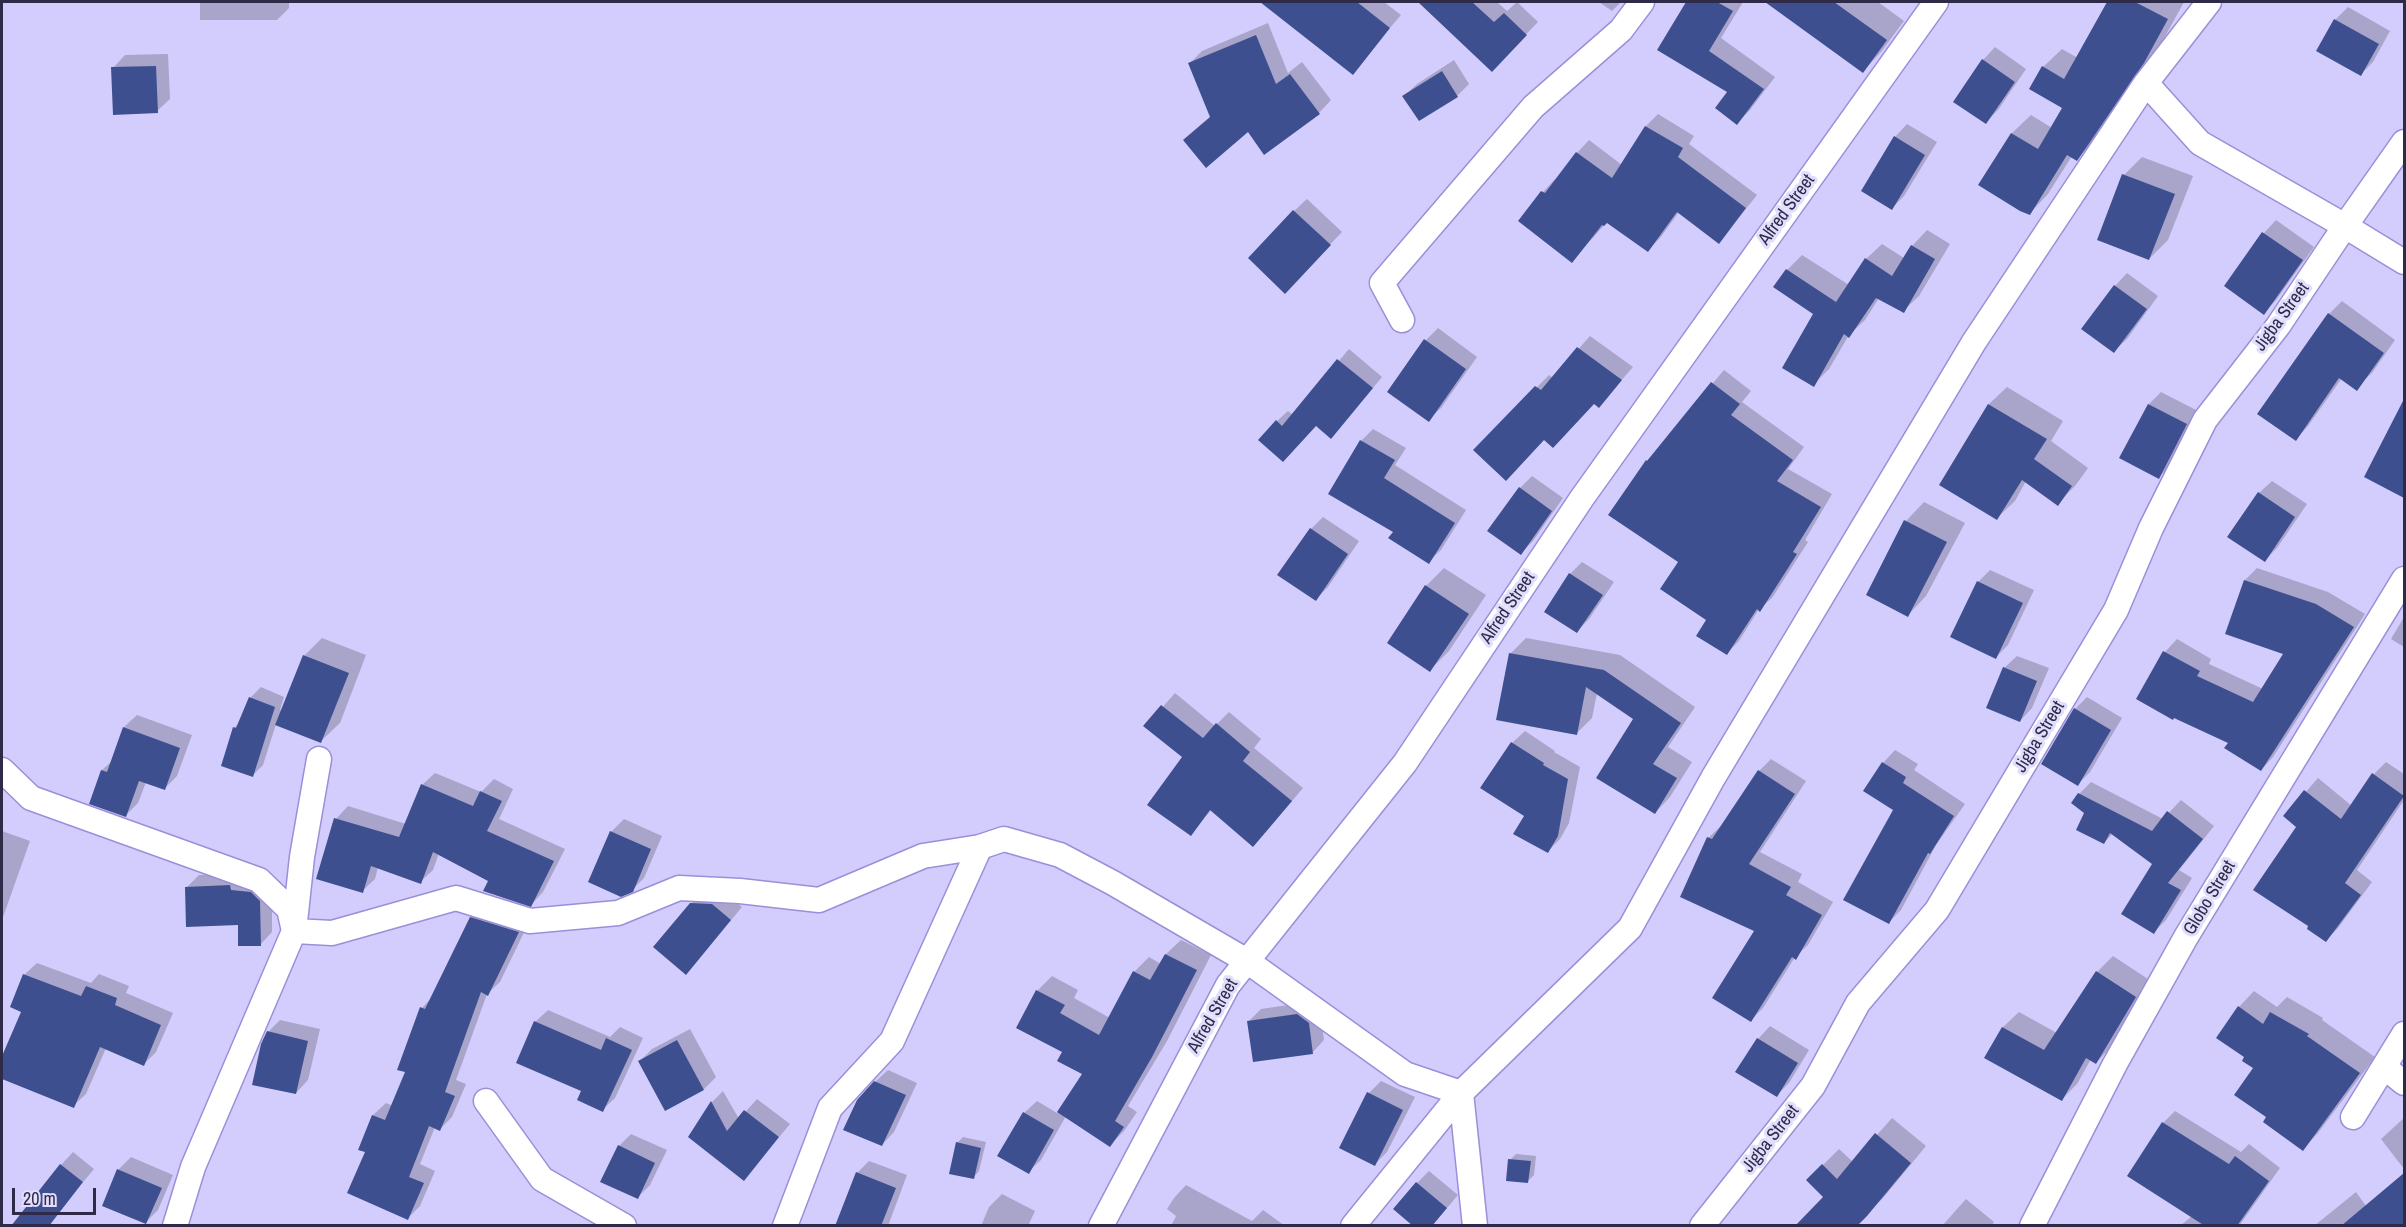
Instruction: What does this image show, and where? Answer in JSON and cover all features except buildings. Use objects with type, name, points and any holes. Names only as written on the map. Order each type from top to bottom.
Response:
[{"type":"street","points":[[1401,320],[1382,283],[1533,107],[1621,30],[1642,2]]},
{"type":"street","name":"Alfred Street","points":[[1101,1226],[1228,985],[1405,763],[1582,498],[1936,2]]},
{"type":"street","points":[[1353,1226],[1461,1094],[1630,928],[1713,778],[1974,342],[2146,83],[2209,2]]},
{"type":"street","points":[[2146,83],[2200,143],[2404,262]]},
{"type":"street","name":"Jigba Street","points":[[1702,1226],[1813,1086],[1858,1003],[1937,909],[2116,610],[2151,528],[2205,420],[2278,326],[2404,142]]},
{"type":"street","name":"Globo Street","points":[[2032,1226],[2115,1064],[2186,937],[2404,579]]},
{"type":"street","points":[[175,1226],[193,1167],[294,931],[302,857],[319,759]]},
{"type":"street","points":[[2,770],[31,798],[259,880],[289,909],[294,931]]},
{"type":"street","points":[[294,931],[332,933],[456,898],[530,921],[618,913],[679,888],[740,891],[819,900],[923,856],[980,847],[1004,839],[1060,855],[1113,883],[1247,961],[1405,1074],[1461,1094]]},
{"type":"street","points":[[785,1226],[830,1108],[892,1041],[980,847]]},
{"type":"street","points":[[2353,1117],[2404,1034]]},
{"type":"street","points":[[2384,1067],[2404,1083]]},
{"type":"street","points":[[1461,1094],[1476,1226]]},
{"type":"street","points":[[486,1101],[542,1179],[624,1226]]}]
